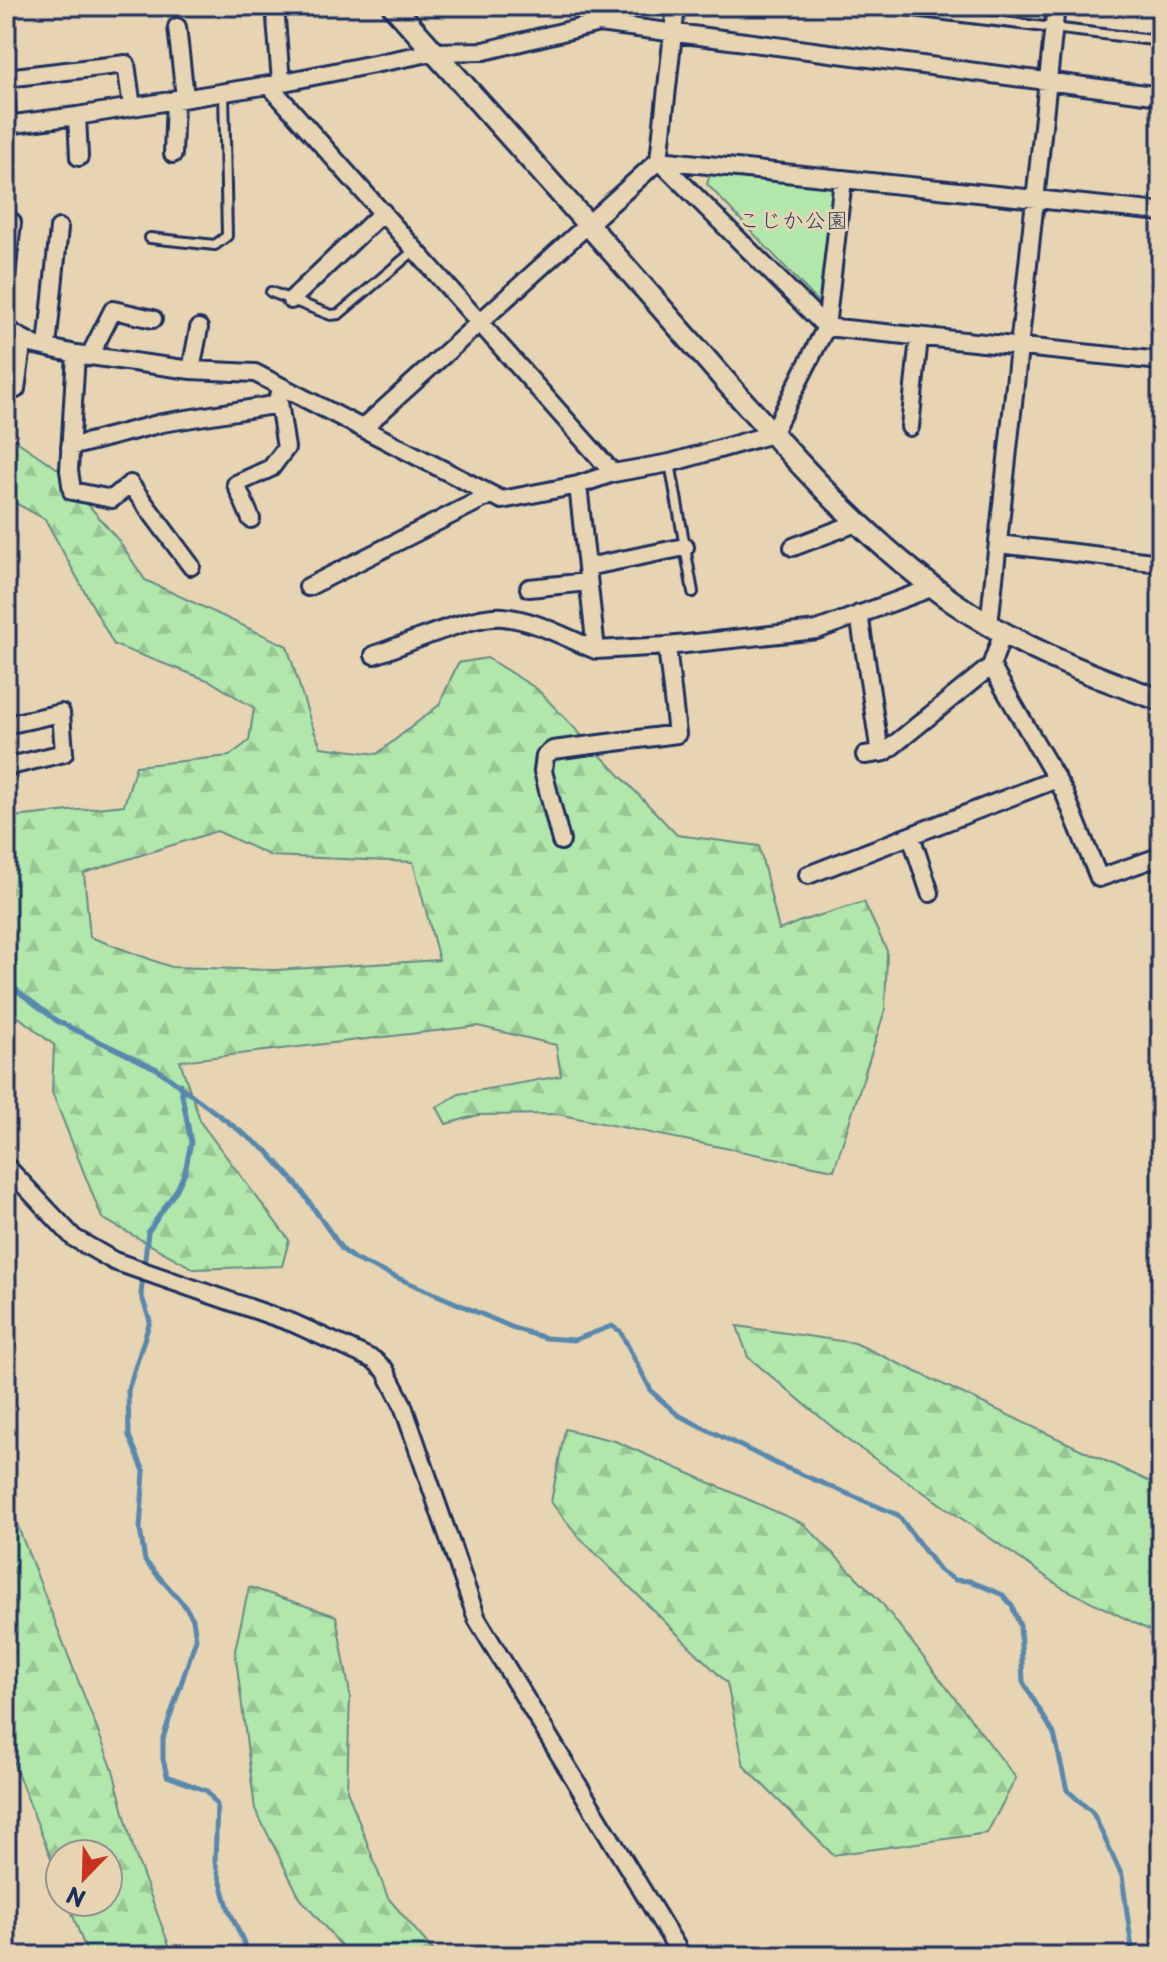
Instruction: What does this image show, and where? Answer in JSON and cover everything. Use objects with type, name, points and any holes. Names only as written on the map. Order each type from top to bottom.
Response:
[{"type":"street","points":[[275,6],[275,84],[383,212],[613,473]]},
{"type":"street","points":[[393,6],[772,434],[877,541],[934,587],[996,629],[1071,666],[1161,700]]},
{"type":"street","points":[[364,427],[659,160],[676,6]]},
{"type":"street","points":[[1056,6],[998,544],[996,629],[991,666],[1057,779],[1099,878],[1161,856]]},
{"type":"street","points":[[6,103],[7,124],[77,116],[275,84],[434,52],[484,51],[599,23],[1161,96]]},
{"type":"street","points":[[173,154],[180,98],[177,27]]},
{"type":"street","points":[[6,78],[126,64],[132,107]]},
{"type":"street","points":[[77,116],[79,157]]},
{"type":"street","points":[[659,160],[1161,212]]},
{"type":"street","points":[[659,160],[826,327],[1161,361]]},
{"type":"street","points":[[6,326],[23,339],[83,356],[191,370],[255,373],[502,500],[578,485],[613,473],[670,463],[772,434],[826,327],[843,179]]},
{"type":"street","points":[[291,300],[383,212]]},
{"type":"street","points":[[6,276],[12,222]]},
{"type":"street","points":[[47,347],[59,228]]},
{"type":"street","points":[[153,319],[113,310],[83,356],[70,447],[72,491],[112,499],[130,484],[191,566]]},
{"type":"street","points":[[191,370],[199,328]]},
{"type":"street","points":[[910,427],[919,337]]},
{"type":"street","points":[[16,389],[23,339]]},
{"type":"street","points":[[251,519],[236,484],[271,468],[286,448],[276,383]]},
{"type":"street","points":[[70,447],[162,423],[279,404]]},
{"type":"street","points":[[578,485],[596,650]]},
{"type":"street","points":[[308,587],[490,495]]},
{"type":"street","points":[[793,547],[859,522]]},
{"type":"street","points":[[998,544],[1161,563]]},
{"type":"street","points":[[529,588],[588,575],[685,547]]},
{"type":"street","points":[[374,655],[472,622],[500,616],[523,621],[596,650],[667,646],[817,630],[934,587]]},
{"type":"street","points":[[859,614],[873,754],[885,752],[991,666]]},
{"type":"street","points":[[561,841],[543,771],[545,756],[553,750],[677,734],[667,646]]},
{"type":"street","points":[[6,725],[61,713],[64,753],[6,767]]},
{"type":"street","points":[[808,875],[1057,779]]},
{"type":"street","points":[[911,836],[930,893]]},
{"type":"street","points":[[6,1166],[74,1238],[114,1261],[293,1323],[374,1360],[385,1370],[402,1403],[477,1619],[682,1956]]},
{"type":"lane","points":[[871,6],[1161,41]]},
{"type":"lane","points":[[150,238],[215,245],[227,236],[224,91]]},
{"type":"lane","points":[[271,292],[331,315],[339,314],[416,248]]},
{"type":"lane","points":[[670,463],[693,592]]},
{"type":"green space","name":"こじか公園","points":[[711,172],[836,188],[819,303],[707,184]]},
{"type":"green space","points":[[6,434],[58,469],[119,541],[145,580],[287,646],[321,747],[377,754],[439,705],[458,663],[487,658],[537,689],[677,835],[759,846],[779,930],[864,902],[887,951],[885,1010],[834,1170],[557,1114],[478,1115],[446,1124],[437,1107],[459,1094],[561,1076],[556,1045],[478,1026],[180,1061],[201,1123],[289,1240],[282,1266],[194,1269],[102,1218],[52,1092],[54,1045],[6,1007],[6,818],[124,805],[136,766],[229,756],[249,741],[254,708],[210,681],[114,645],[45,519],[6,498]],"holes":[[[217,831],[271,856],[413,862],[439,960],[275,970],[171,967],[90,937],[84,873]]]},
{"type":"green space","points":[[737,1326],[855,1343],[1161,1487],[1161,1636],[1061,1587],[849,1441],[748,1357]]},
{"type":"green space","points":[[565,1429],[615,1441],[804,1524],[881,1602],[1016,1778],[987,1833],[833,1855],[744,1766],[727,1683],[579,1537],[551,1502]]},
{"type":"green space","points":[[6,1496],[113,1770],[134,1851],[173,1956],[88,1956],[74,1918],[124,1918],[124,1838],[44,1838],[44,1840],[6,1744]]},
{"type":"green space","points":[[249,1587],[336,1616],[350,1694],[347,1790],[388,1898],[438,1956],[350,1956],[300,1898],[255,1809],[235,1650]]},
{"type":"waterway","points":[[6,982],[57,1021],[157,1069],[267,1151],[298,1186],[342,1249],[354,1259],[516,1329],[546,1338],[574,1340],[612,1326],[620,1331],[652,1392],[678,1415],[777,1464],[898,1515],[939,1570],[955,1580],[970,1581],[1003,1595],[1012,1606],[1020,1626],[1023,1682],[1054,1734],[1067,1790],[1093,1813],[1122,1876],[1133,1956]]},
{"type":"waterway","points":[[180,1084],[191,1142],[185,1172],[177,1189],[148,1232],[141,1294],[150,1321],[128,1390],[129,1436],[144,1471],[140,1529],[145,1561],[185,1606],[193,1619],[196,1639],[163,1738],[163,1759],[167,1776],[207,1791],[217,1805],[215,1862],[229,1910],[250,1956]]}]
